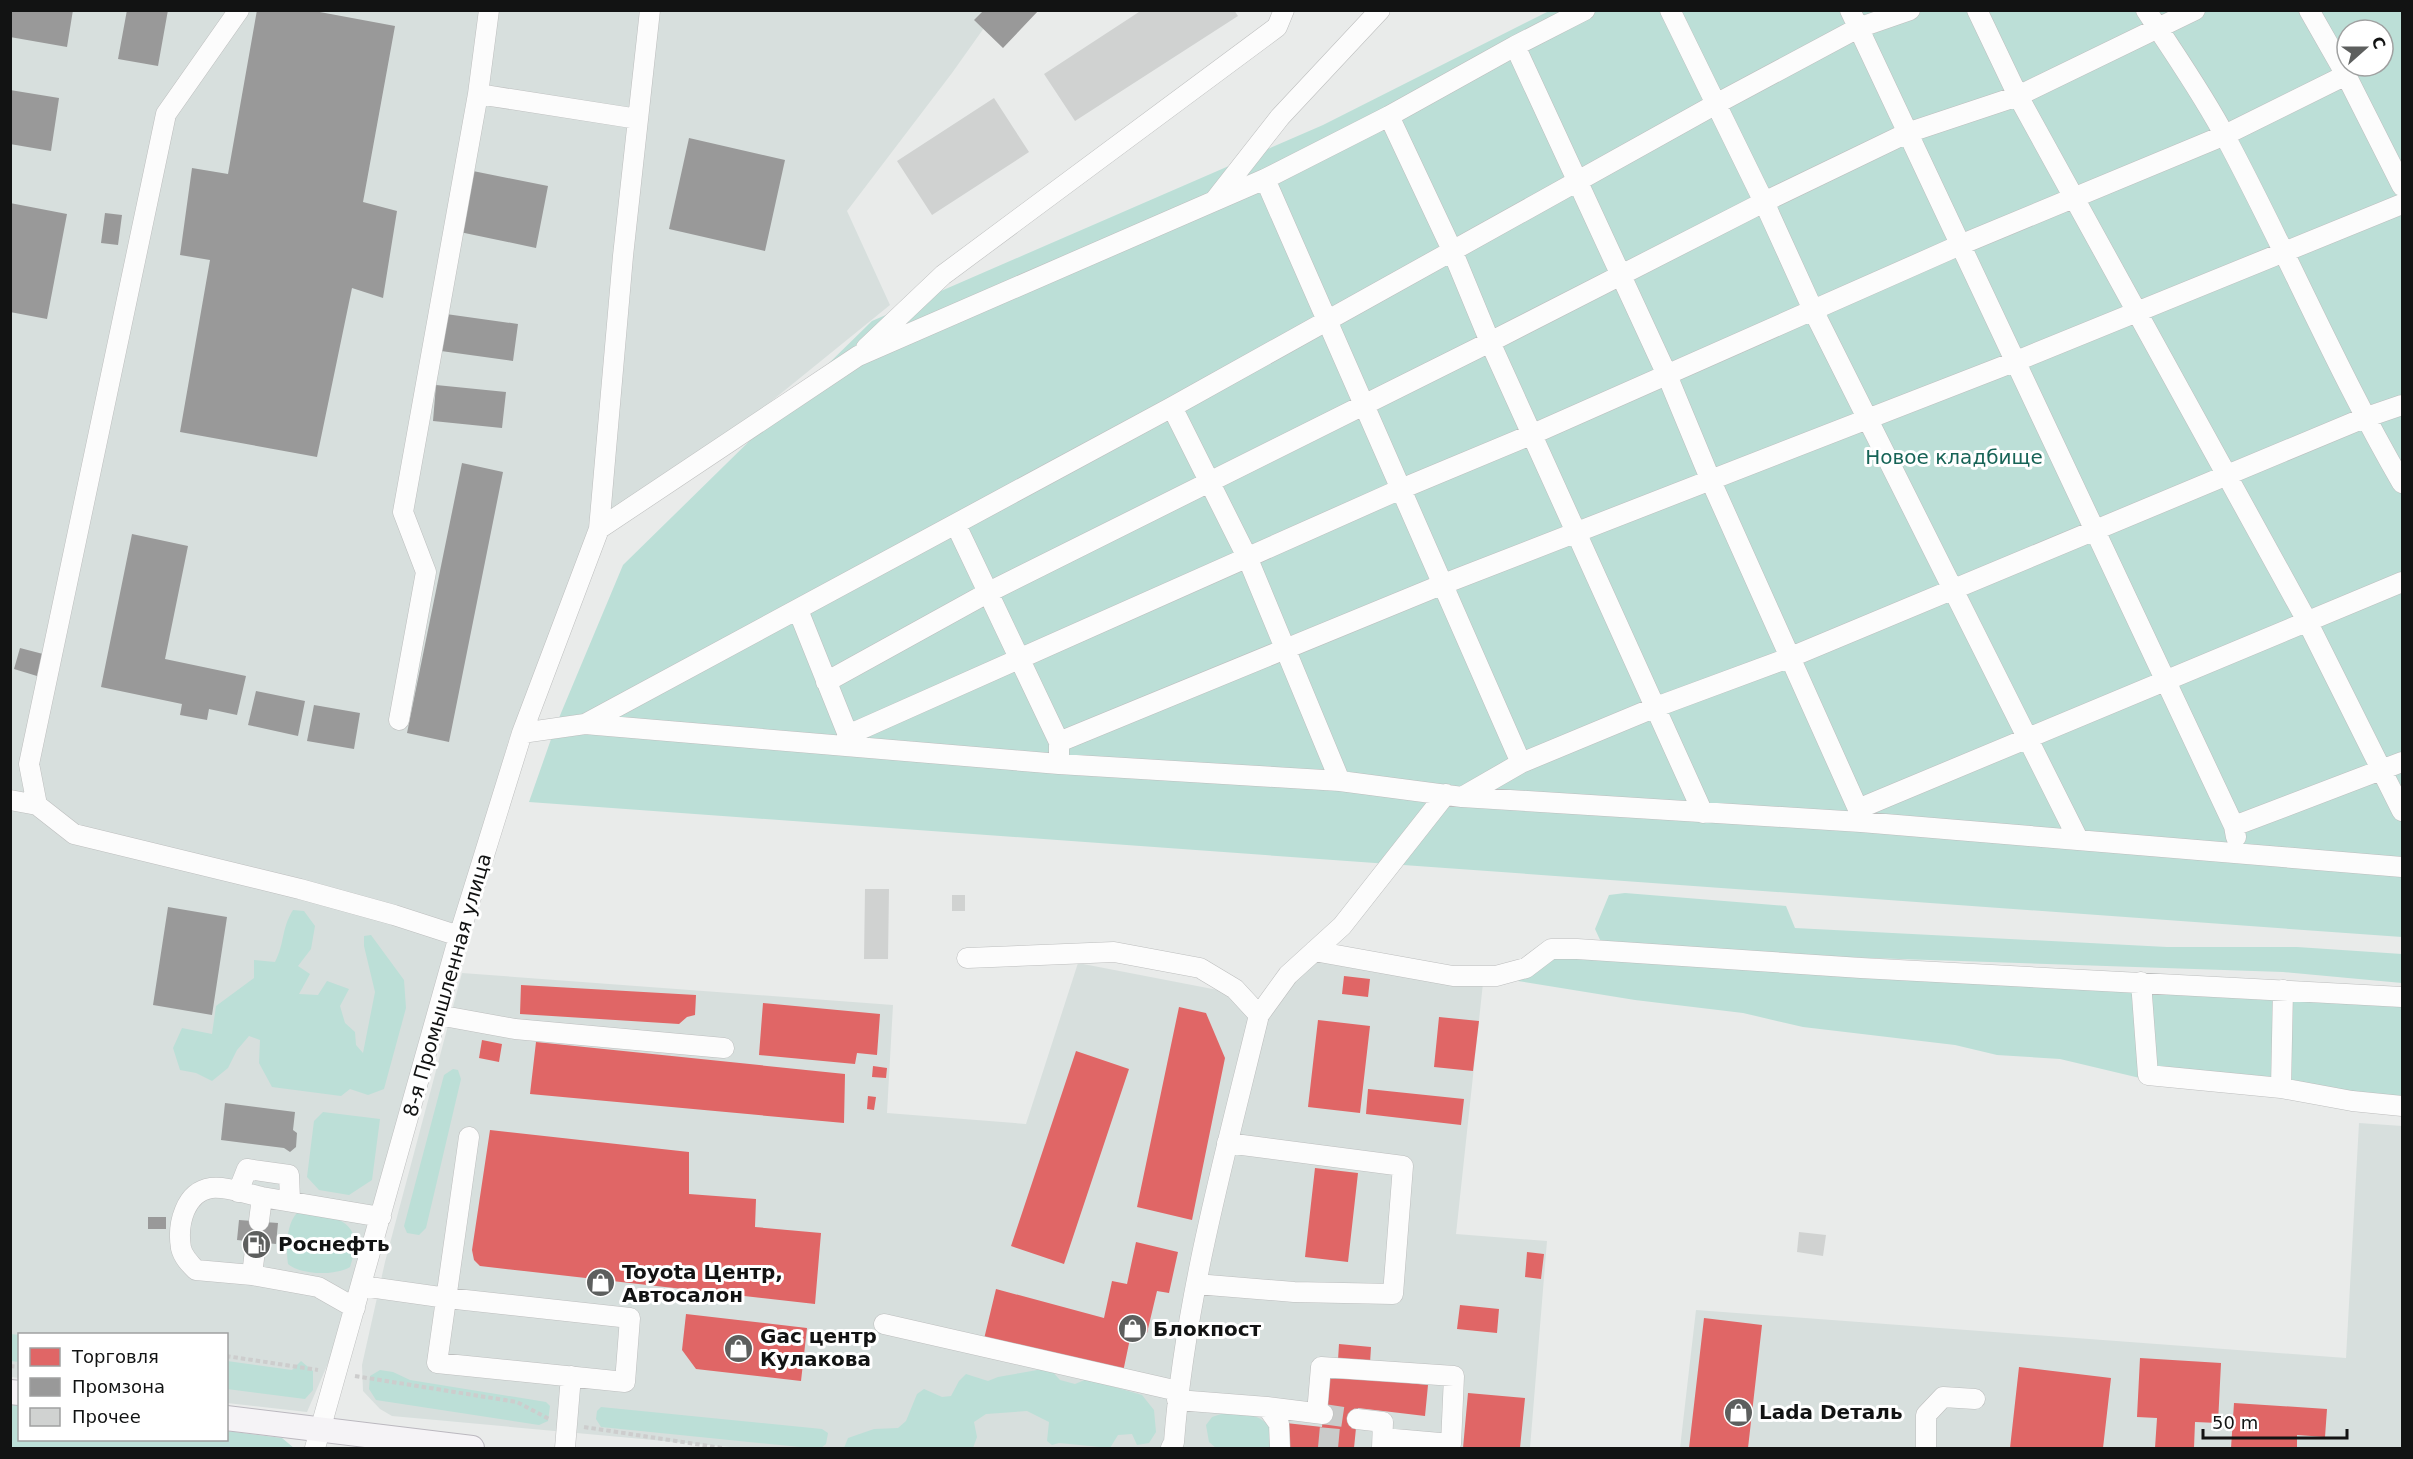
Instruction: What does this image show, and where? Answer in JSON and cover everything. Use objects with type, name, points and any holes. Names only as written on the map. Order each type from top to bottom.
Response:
[{"type":"main road","points":[[228,1418],[317,1439],[472,1449]]},
{"type":"street","points":[[37,805],[29,764],[166,114],[239,10]]},
{"type":"street","points":[[399,720],[426,572],[403,512],[478,94],[489,10]]},
{"type":"street","name":"8-я Промышленная улица","points":[[317,1439],[459,936],[522,733],[599,528],[623,256],[650,10]]},
{"type":"street","points":[[858,356],[942,275],[1277,27],[1284,10]]},
{"type":"street","points":[[1213,202],[1280,117],[1380,10]]},
{"type":"street","points":[[599,528],[858,356],[1265,179],[1389,116],[1585,10]]},
{"type":"street","points":[[1670,10],[1764,202],[1814,312],[2078,839]]},
{"type":"street","points":[[585,724],[1172,407],[1716,104],[1854,20],[1910,10]]},
{"type":"street","points":[[1977,10],[2018,96],[2307,621],[2403,811]]},
{"type":"street","points":[[2146,10],[2225,135],[2284,251],[2364,418],[2403,483]]},
{"type":"street","points":[[826,682],[989,592],[1491,342],[1764,202],[1907,133],[2018,96],[2158,30],[2195,10]]},
{"type":"street","points":[[2309,10],[2335,56]]},
{"type":"street","points":[[1854,20],[2234,826],[2238,852]]},
{"type":"street","points":[[1515,46],[1667,375],[1859,816]]},
{"type":"street","points":[[850,740],[1020,658],[1248,559],[1401,489],[1814,312],[1960,245],[2225,135],[2340,78]]},
{"type":"street","points":[[2348,78],[2403,186]]},
{"type":"street","points":[[478,94],[638,118]]},
{"type":"street","points":[[1389,116],[1452,250],[1491,342],[1703,813]]},
{"type":"street","points":[[1265,179],[1521,764]]},
{"type":"street","points":[[1059,742],[1441,585],[2014,362],[2403,204]]},
{"type":"street","points":[[1171,1449],[1174,1442],[1183,1351],[1196,1284],[1227,1143],[1259,1015],[1288,975],[1342,926],[1454,796],[1521,764],[1656,707],[1791,657],[2364,418],[2403,405]]},
{"type":"street","points":[[1172,407],[1248,559],[1340,781]]},
{"type":"street","points":[[956,525],[1059,742],[1059,764]]},
{"type":"street","points":[[1859,816],[2026,737],[2403,582]]},
{"type":"street","points":[[798,610],[850,740]]},
{"type":"street","points":[[522,733],[585,724],[850,740],[1059,764],[1340,781],[1454,796],[1703,813],[1859,816],[2078,839],[2403,867]]},
{"type":"street","points":[[2234,826],[2403,762]]},
{"type":"street","points":[[10,800],[37,805],[74,834],[300,889],[459,936]]},
{"type":"street","points":[[1314,951],[1453,976],[1496,976],[1526,968],[1551,949],[1577,949],[1861,968],[2403,997]]},
{"type":"street","points":[[967,958],[1114,952],[1200,968],[1235,989],[1259,1015]]},
{"type":"street","points":[[2141,982],[2148,1075],[2281,1088],[2352,1101],[2403,1106]]},
{"type":"street","points":[[2281,1088],[2283,990]]},
{"type":"street","points":[[438,1015],[515,1029],[724,1048]]},
{"type":"street","points":[[362,1286],[447,1298],[630,1318],[625,1382],[437,1363],[447,1298],[469,1137]]},
{"type":"street","points":[[1196,1284],[1294,1292],[1393,1294],[1402,1166],[1227,1143]]},
{"type":"street","points":[[238,1192],[247,1169],[289,1174],[290,1200]]},
{"type":"street","points":[[355,1308],[318,1287],[252,1275],[196,1270],[181,1249],[184,1211],[191,1197],[201,1191],[214,1188],[381,1217]]},
{"type":"street","points":[[259,1221],[262,1197]]},
{"type":"street","points":[[252,1275],[256,1242]]},
{"type":"street","points":[[884,1324],[1178,1396],[1320,1414],[1321,1367],[1454,1376],[1451,1444],[1382,1443],[1383,1422],[1357,1419]]},
{"type":"street","points":[[565,1449],[571,1376]]},
{"type":"street","points":[[1926,1449],[1926,1415],[1943,1397],[1975,1399]]},
{"type":"street","points":[[1267,1407],[1279,1424],[1280,1449]]},
{"type":"path","points":[[228,1356],[517,1402],[552,1421],[722,1449]]},
{"type":"shaded area","points":[[11,11],[996,11],[847,211],[890,305],[584,553],[508,742],[354,1303],[307,1412],[228,1403],[228,1333],[18,1333],[18,1378],[11,1377]]},
{"type":"shaded area","points":[[1316,961],[1483,983],[1456,1234],[1547,1241],[1530,1448],[741,1448],[392,1416],[380,1409],[363,1391],[362,1365],[385,1262],[462,973],[893,1005],[887,1113],[1026,1124],[1078,963],[1223,991],[1273,1013],[1291,981]]},
{"type":"shaded area","points":[[2359,1123],[2402,1126],[2402,1448],[1680,1448],[1696,1310],[2346,1358]]},
{"type":"green space","name":"Новое кладбище","points":[[1549,11],[2402,11],[2402,937],[529,802],[556,725],[623,565],[872,321],[1323,125]]},
{"type":"green space","points":[[1625,893],[1786,906],[1795,928],[2167,947],[2297,947],[2402,954],[2402,983],[2283,972],[1841,957],[2402,993],[2402,1110],[2144,1079],[2060,1059],[1997,1055],[1955,1045],[1803,1027],[1743,1013],[1635,1000],[1518,981],[1562,940],[1601,942],[1595,929],[1609,895]]},
{"type":"green space","points":[[293,910],[304,911],[315,926],[311,949],[298,966],[310,974],[299,994],[318,995],[327,981],[349,989],[340,1006],[345,1023],[355,1032],[356,1045],[363,1053],[375,992],[364,946],[364,936],[371,935],[404,980],[406,1008],[384,1089],[368,1095],[350,1089],[341,1096],[272,1087],[259,1063],[260,1040],[249,1036],[237,1050],[228,1068],[212,1081],[196,1073],[180,1070],[173,1048],[182,1028],[212,1034],[216,1006],[254,978],[254,960],[275,962]]},
{"type":"green space","points":[[453,1069],[458,1070],[461,1079],[426,1228],[419,1235],[407,1233],[404,1226],[444,1075]]},
{"type":"green space","points":[[323,1112],[380,1119],[372,1180],[349,1195],[319,1190],[307,1177],[314,1121]]},
{"type":"green space","points":[[297,1213],[334,1218],[348,1226],[357,1244],[350,1267],[336,1272],[318,1273],[294,1268],[288,1264],[289,1230]]},
{"type":"green space","points":[[11,1334],[18,1335],[18,1362],[11,1361]]},
{"type":"green space","points":[[228,1361],[292,1370],[301,1361],[313,1371],[313,1390],[305,1399],[228,1389]]},
{"type":"green space","points":[[1049,1368],[1060,1380],[1075,1384],[1087,1379],[1142,1395],[1154,1410],[1156,1432],[1149,1443],[1137,1445],[1132,1434],[1118,1435],[1110,1448],[1059,1443],[1052,1445],[1047,1441],[1049,1422],[1027,1411],[986,1414],[974,1422],[977,1437],[973,1448],[844,1448],[848,1438],[874,1429],[898,1428],[906,1421],[917,1394],[924,1389],[942,1397],[951,1396],[959,1381],[966,1374],[988,1381],[998,1377]]},
{"type":"green space","points":[[380,1370],[393,1372],[410,1380],[546,1402],[550,1406],[548,1421],[539,1425],[376,1400],[369,1389],[370,1376]]},
{"type":"green space","points":[[11,1404],[18,1405],[18,1441],[228,1441],[228,1431],[282,1438],[294,1448],[11,1448]]},
{"type":"green space","points":[[601,1407],[822,1429],[828,1433],[826,1444],[821,1448],[810,1448],[601,1427],[596,1419],[597,1411]]},
{"type":"green space","points":[[1224,1413],[1243,1414],[1265,1422],[1270,1428],[1275,1448],[1216,1448],[1209,1442],[1206,1425],[1212,1417]]},
{"type":"building: Торговля","points":[[1344,976],[1370,979],[1368,997],[1342,994]]},
{"type":"building: Торговля","points":[[521,985],[696,995],[695,1015],[687,1017],[679,1024],[520,1014]]},
{"type":"building: Торговля","points":[[763,1003],[880,1014],[877,1055],[857,1053],[855,1064],[759,1055]]},
{"type":"building: Торговля","points":[[1179,1007],[1206,1013],[1225,1058],[1192,1220],[1137,1207]]},
{"type":"building: Торговля","points":[[1439,1017],[1479,1021],[1473,1071],[1434,1067]]},
{"type":"building: Торговля","points":[[1318,1020],[1370,1026],[1360,1113],[1308,1107]]},
{"type":"building: Торговля","points":[[482,1040],[502,1044],[499,1062],[479,1058]]},
{"type":"building: Торговля","points":[[536,1042],[845,1074],[844,1123],[530,1094]]},
{"type":"building: Торговля","points":[[1076,1051],[1129,1069],[1064,1264],[1011,1246]]},
{"type":"building: Торговля","points":[[873,1066],[887,1068],[886,1078],[872,1077]]},
{"type":"building: Торговля","points":[[1368,1089],[1464,1099],[1461,1125],[1366,1114]]},
{"type":"building: Торговля","points":[[868,1096],[876,1097],[874,1110],[867,1109]]},
{"type":"building: Торговля","points":[[490,1130],[689,1152],[689,1194],[756,1199],[755,1227],[821,1233],[815,1304],[480,1266],[474,1260],[472,1250]]},
{"type":"building: Торговля","points":[[1315,1168],[1358,1173],[1348,1262],[1305,1257]]},
{"type":"building: Торговля","points":[[1136,1242],[1178,1252],[1169,1293],[1157,1291],[1147,1333],[1132,1329],[1123,1372],[984,1339],[996,1289],[1104,1318],[1112,1281],[1127,1284]]},
{"type":"building: Торговля","points":[[1527,1252],[1544,1254],[1541,1279],[1525,1277]]},
{"type":"building: Торговля","points":[[1460,1305],[1499,1309],[1497,1333],[1457,1329]]},
{"type":"building: Торговля","points":[[686,1314],[807,1328],[801,1381],[696,1369],[682,1350]]},
{"type":"building: Торговля","points":[[1704,1318],[1762,1325],[1748,1448],[1689,1448]]},
{"type":"building: Торговля","points":[[1339,1344],[1371,1347],[1370,1363],[1338,1360]]},
{"type":"building: Торговля","points":[[2140,1358],[2221,1363],[2218,1423],[2195,1422],[2194,1448],[2155,1448],[2157,1418],[2137,1417]]},
{"type":"building: Торговля","points":[[2019,1367],[2111,1378],[2103,1448],[2010,1448]]},
{"type":"building: Торговля","points":[[1323,1374],[1428,1385],[1425,1416],[1358,1408],[1354,1448],[1283,1448],[1286,1423],[1322,1427]]},
{"type":"building: Торговля","points":[[1468,1393],[1525,1398],[1520,1448],[1463,1448]]},
{"type":"building: Торговля","points":[[2234,1403],[2327,1409],[2325,1437],[2297,1435],[2297,1448],[2231,1448]]},
{"type":"building: Промзона","points":[[10,10],[73,10],[67,47],[10,37]]},
{"type":"building: Промзона","points":[[127,10],[168,10],[158,66],[118,59]]},
{"type":"building: Промзона","points":[[257,10],[309,10],[395,26],[363,202],[397,211],[383,298],[352,288],[317,457],[180,432],[210,260],[180,255],[192,168],[228,174]]},
{"type":"building: Промзона","points":[[984,10],[1039,10],[1003,48],[974,20]]},
{"type":"building: Промзона","points":[[10,90],[59,98],[51,151],[10,144]]},
{"type":"building: Промзона","points":[[689,138],[785,160],[765,251],[669,229]]},
{"type":"building: Промзона","points":[[468,170],[548,186],[536,248],[455,231]]},
{"type":"building: Промзона","points":[[10,203],[67,214],[47,319],[10,312]]},
{"type":"building: Промзона","points":[[105,213],[122,215],[118,245],[101,243]]},
{"type":"building: Промзона","points":[[446,314],[518,324],[513,361],[441,351]]},
{"type":"building: Промзона","points":[[436,385],[506,392],[502,428],[433,421]]},
{"type":"building: Промзона","points":[[462,463],[503,472],[449,742],[407,733]]},
{"type":"building: Промзона","points":[[132,534],[188,546],[165,659],[246,676],[237,715],[209,709],[207,720],[180,715],[182,704],[101,687]]},
{"type":"building: Промзона","points":[[20,648],[43,654],[37,676],[14,669]]},
{"type":"building: Промзона","points":[[256,691],[305,701],[298,736],[248,725]]},
{"type":"building: Промзона","points":[[314,705],[360,713],[354,749],[307,741]]},
{"type":"building: Промзона","points":[[168,907],[227,917],[212,1015],[153,1005]]},
{"type":"building: Промзона","points":[[225,1103],[295,1112],[293,1130],[297,1133],[296,1147],[290,1152],[284,1148],[221,1140]]},
{"type":"building: Промзона","points":[[148,1217],[166,1217],[166,1229],[148,1229]]},
{"type":"building: Промзона","points":[[239,1220],[278,1223],[276,1244],[237,1240]]},
{"type":"building: Прочее","points":[[1142,10],[1234,10],[1238,16],[1075,121],[1044,74]]},
{"type":"building: Прочее","points":[[994,98],[1029,152],[932,215],[897,161]]},
{"type":"building: Прочее","points":[[865,889],[889,889],[888,959],[864,959]]},
{"type":"building: Прочее","points":[[952,895],[965,895],[965,911],[952,911]]},
{"type":"building: Прочее","points":[[1799,1232],[1826,1235],[1823,1256],[1797,1252]]},
{"type":"tunnel","points":[[1323,1414],[1357,1419]]},
{"type":"tunnel","points":[[1328,1448],[1331,1415]]},
{"type":"place","name":"Роснефть","points":[[257,1244]]},
{"type":"place","name":"Toyota Центр, Автосалон","points":[[601,1283]]},
{"type":"place","name":"Блокпост","points":[[1132,1329]]},
{"type":"place","name":"Gac центр Кулакова","points":[[739,1348]]},
{"type":"place","name":"Lada Dеталь","points":[[1738,1412]]}]
